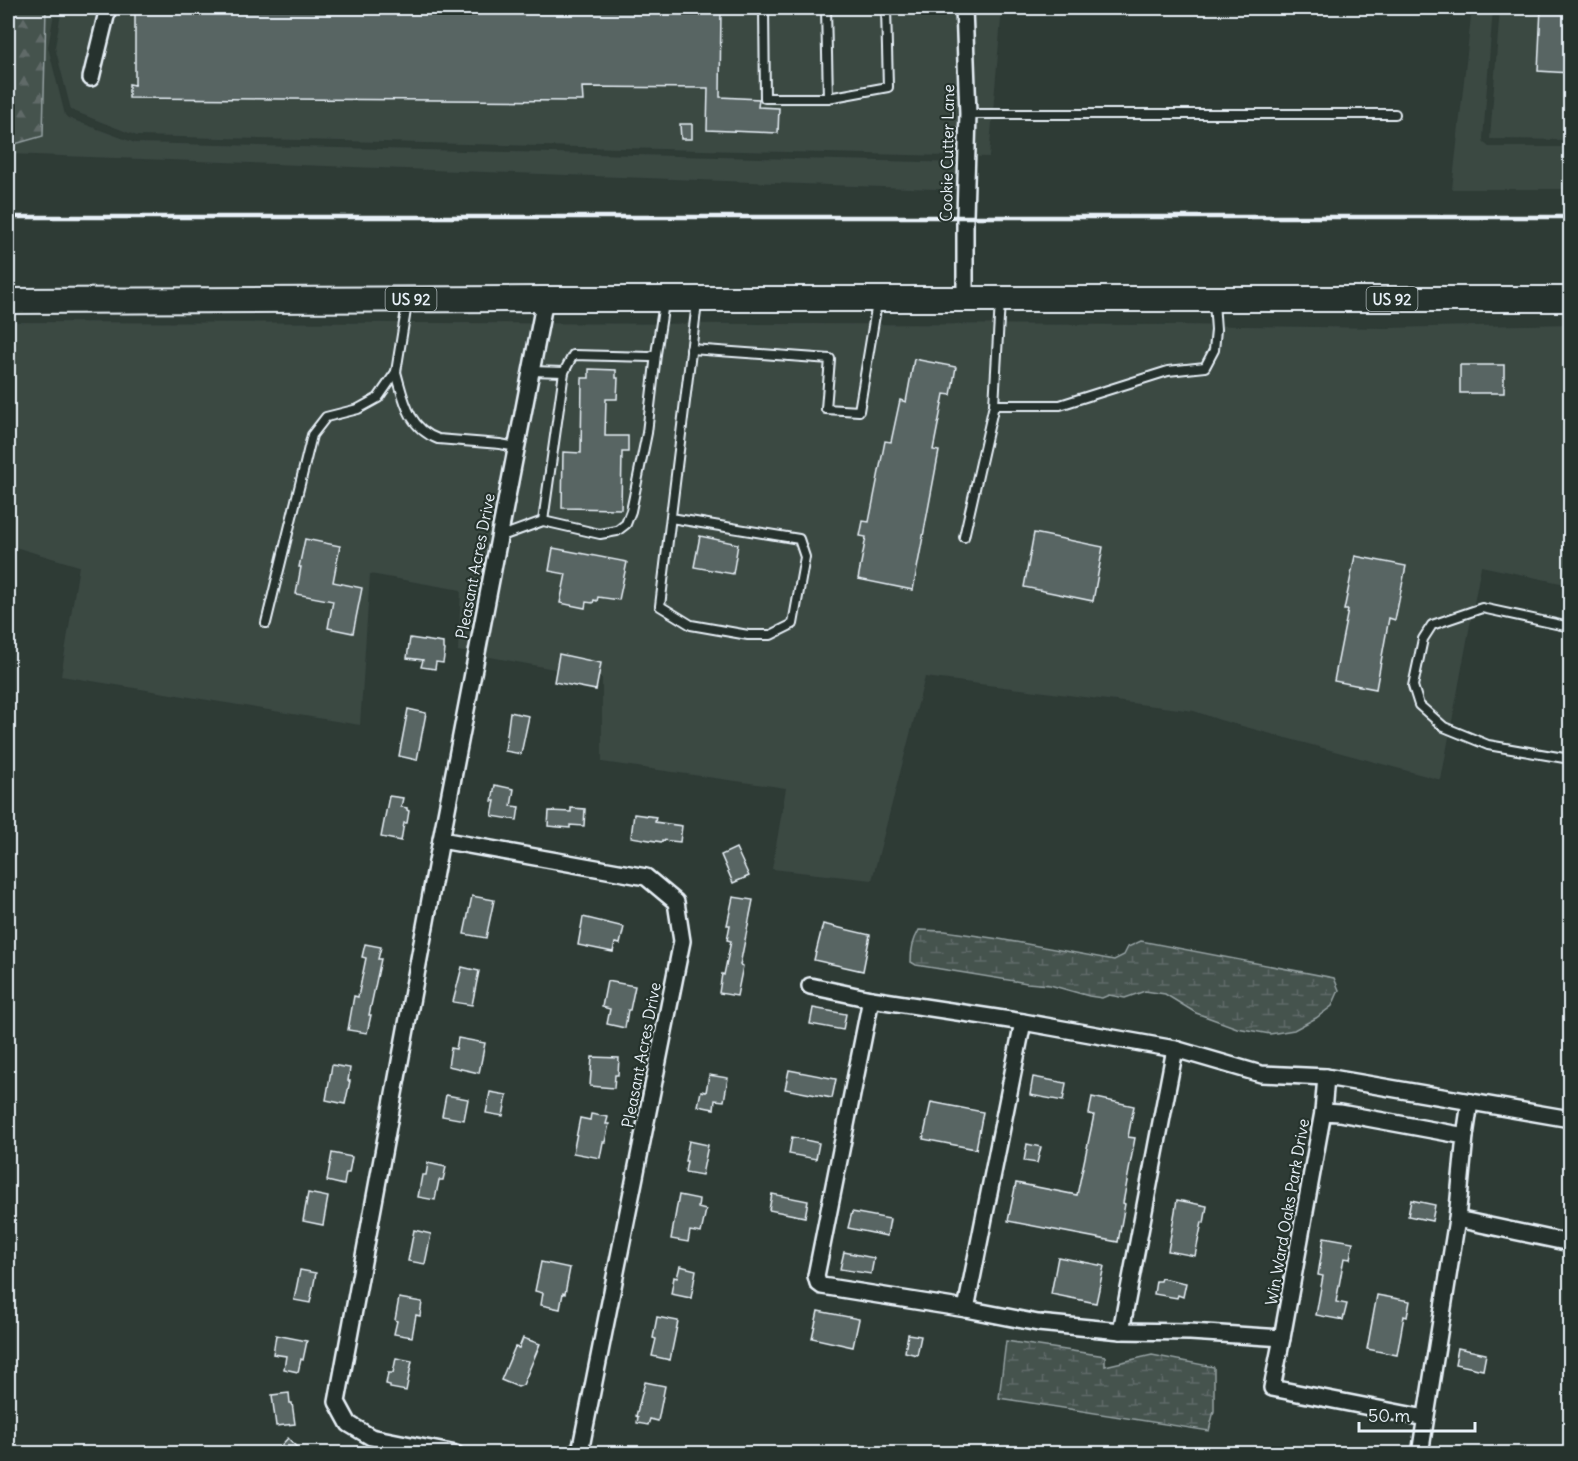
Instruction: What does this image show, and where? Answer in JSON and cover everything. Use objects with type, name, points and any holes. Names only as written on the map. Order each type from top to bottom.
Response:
[{"type":"main road","name":"US 92","points":[[8,301],[1570,299]]},
{"type":"street","points":[[91,78],[108,8]]},
{"type":"street","name":"Cookie Cutter Lane","points":[[964,8],[968,114],[964,216],[965,299]]},
{"type":"street","name":"Pleasant Acres Drive","points":[[456,1454],[371,1437],[349,1424],[337,1402],[441,840],[545,299]]},
{"type":"street","name":"Pleasant Acres Drive","points":[[441,840],[646,877],[676,902],[682,941],[581,1447],[574,1454]]},
{"type":"street","points":[[810,986],[871,999],[1023,1022],[1175,1049],[1261,1074],[1326,1077],[1570,1119]]},
{"type":"street","points":[[871,999],[816,1276],[818,1283],[822,1286],[1038,1323],[1121,1331],[1190,1332],[1282,1338]]},
{"type":"street","points":[[966,1309],[1023,1022]]},
{"type":"street","points":[[1121,1331],[1175,1049]]},
{"type":"street","points":[[1323,1112],[1326,1077]]},
{"type":"street","points":[[1421,1448],[1457,1220],[1470,1102]]},
{"type":"street","name":"Win Ward Oaks Park Drive","points":[[1425,1418],[1272,1388],[1323,1112],[1340,1113],[1466,1136]]},
{"type":"street","points":[[1457,1220],[1570,1243]]},
{"type":"lane","points":[[764,8],[765,98],[828,98],[888,87],[886,8]]},
{"type":"lane","points":[[826,8],[828,98]]},
{"type":"lane","points":[[968,114],[1395,114]]},
{"type":"lane","points":[[267,623],[312,435],[326,417],[358,409],[378,398],[396,372],[408,299]]},
{"type":"lane","points":[[499,537],[543,521],[600,534],[618,531],[626,524],[631,511],[647,434],[665,299]]},
{"type":"lane","points":[[671,518],[799,539],[805,556],[793,624],[771,635],[748,636],[692,625],[660,606],[698,299]]},
{"type":"lane","points":[[692,349],[830,359],[826,409],[859,411],[878,299]]},
{"type":"lane","points":[[964,537],[994,405],[1000,299]]},
{"type":"lane","points":[[994,405],[1060,405],[1168,371],[1205,367],[1214,350],[1216,330],[1214,299]]},
{"type":"lane","points":[[543,521],[564,372],[573,355],[650,357],[656,354]]},
{"type":"lane","points":[[531,371],[564,372]]},
{"type":"lane","points":[[396,372],[413,421],[430,436],[438,439],[517,447]]},
{"type":"lane","points":[[1570,627],[1482,608],[1432,625],[1423,639],[1413,686],[1419,705],[1443,727],[1488,745],[1570,759]]},
{"type":"shaded area","points":[[46,8],[55,8],[48,47],[65,115],[135,143],[965,163],[962,190],[8,154],[8,146],[43,136]]},
{"type":"shaded area","points":[[62,8],[1002,8],[989,157],[137,136],[71,110],[55,47]]},
{"type":"shaded area","points":[[1472,8],[1493,8],[1484,143],[1489,147],[1570,147],[1570,189],[1452,189]]},
{"type":"shaded area","points":[[1500,8],[1570,8],[1570,140],[1490,139]]},
{"type":"shaded area","points":[[8,322],[1178,325],[1386,328],[1570,324],[1570,585],[1481,566],[1441,780],[1194,711],[925,677],[872,880],[772,869],[786,788],[602,762],[602,678],[458,651],[461,590],[370,574],[360,725],[61,676],[79,566],[8,545]]},
{"type":"green space","points":[[8,8],[46,8],[43,136],[8,146]]},
{"type":"green space","points":[[919,930],[945,931],[999,939],[1114,960],[1124,955],[1128,947],[1141,941],[1334,978],[1339,990],[1332,1006],[1316,1018],[1294,1030],[1270,1034],[1237,1028],[1196,1013],[1165,994],[1145,991],[1125,998],[1109,995],[1102,998],[1050,985],[916,965],[911,962],[911,953]]},
{"type":"green space","points":[[1006,1341],[1105,1356],[1105,1366],[1152,1355],[1214,1367],[1214,1411],[1209,1431],[999,1398]]},
{"type":"building","points":[[135,8],[721,8],[720,97],[759,99],[758,107],[779,108],[778,133],[707,130],[708,88],[582,87],[583,101],[129,98],[129,84],[135,85]]},
{"type":"building","points":[[1541,8],[1570,8],[1570,73],[1538,71]]},
{"type":"building","points":[[680,124],[692,124],[692,139],[681,139]]},
{"type":"building","points":[[914,359],[956,367],[951,395],[944,394],[933,450],[939,451],[913,590],[858,579],[866,537],[860,536],[863,521],[869,522],[885,441],[891,442],[900,400],[906,402]]},
{"type":"building","points":[[1460,365],[1504,365],[1504,393],[1460,393]]},
{"type":"building","points":[[589,369],[616,370],[616,378],[618,378],[617,399],[606,399],[605,436],[628,436],[628,452],[622,452],[621,509],[562,508],[563,452],[581,453],[582,378],[589,378]]},
{"type":"building","points":[[1034,533],[1103,547],[1093,601],[1024,587]]},
{"type":"building","points":[[700,536],[738,544],[733,574],[694,567]]},
{"type":"building","points":[[305,539],[340,546],[333,582],[362,588],[353,633],[328,628],[333,601],[296,594]]},
{"type":"building","points":[[553,548],[627,562],[619,600],[598,597],[593,603],[586,602],[585,608],[560,603],[566,574],[549,571]]},
{"type":"building","points":[[1355,556],[1406,566],[1395,620],[1389,618],[1376,689],[1334,681],[1348,610],[1344,610]]},
{"type":"building","points":[[410,638],[443,643],[445,650],[443,663],[436,662],[435,669],[421,667],[423,660],[407,658]]},
{"type":"building","points":[[559,654],[601,663],[596,690],[554,682]]},
{"type":"building","points":[[408,709],[426,713],[417,760],[399,756]]},
{"type":"building","points":[[510,712],[529,716],[521,754],[505,751]]},
{"type":"building","points":[[495,785],[514,789],[511,806],[519,807],[517,820],[492,816]]},
{"type":"building","points":[[389,796],[403,798],[401,807],[409,811],[401,841],[381,837]]},
{"type":"building","points":[[571,808],[585,809],[584,826],[570,825],[570,828],[548,826],[549,811],[571,812]]},
{"type":"building","points":[[634,814],[656,817],[655,822],[682,826],[680,842],[662,840],[662,842],[631,837]]},
{"type":"building","points":[[736,848],[749,876],[733,883],[721,855]]},
{"type":"building","points":[[472,896],[494,900],[486,938],[464,934]]},
{"type":"building","points":[[733,897],[753,900],[740,965],[743,966],[737,996],[719,993],[731,941],[727,940],[730,925],[727,925]]},
{"type":"building","points":[[583,917],[624,927],[620,944],[615,943],[613,952],[578,945]]},
{"type":"building","points":[[823,924],[870,935],[863,971],[814,960]]},
{"type":"building","points":[[365,944],[381,947],[378,959],[381,959],[367,1033],[348,1030],[354,996],[358,997],[366,958],[362,957]]},
{"type":"building","points":[[462,967],[479,971],[472,1005],[453,1002]]},
{"type":"building","points":[[607,981],[635,986],[625,1028],[607,1024],[610,1009],[602,1007]]},
{"type":"building","points":[[813,1008],[846,1014],[843,1030],[810,1024]]},
{"type":"building","points":[[458,1038],[485,1043],[479,1073],[448,1066],[451,1048],[456,1049]]},
{"type":"building","points":[[592,1057],[619,1058],[618,1075],[615,1075],[614,1088],[590,1086]]},
{"type":"building","points":[[332,1065],[350,1068],[345,1104],[326,1100]]},
{"type":"building","points":[[789,1070],[836,1079],[832,1098],[785,1089]]},
{"type":"building","points":[[709,1075],[728,1078],[724,1101],[715,1100],[714,1109],[698,1106],[701,1091],[706,1092]]},
{"type":"building","points":[[1033,1077],[1066,1083],[1063,1101],[1030,1095]]},
{"type":"building","points":[[490,1092],[507,1095],[503,1116],[486,1113]]},
{"type":"building","points":[[446,1095],[468,1099],[464,1120],[442,1116]]},
{"type":"building","points":[[1092,1097],[1134,1106],[1128,1137],[1135,1138],[1118,1242],[1008,1221],[1016,1183],[1077,1195],[1094,1115],[1089,1114]]},
{"type":"building","points":[[931,1102],[983,1112],[976,1149],[923,1139]]},
{"type":"building","points":[[591,1114],[608,1117],[606,1124],[609,1124],[600,1158],[573,1153],[580,1118],[590,1120]]},
{"type":"building","points":[[792,1137],[819,1143],[816,1159],[789,1154]]},
{"type":"building","points":[[689,1141],[708,1145],[702,1175],[685,1172]]},
{"type":"building","points":[[1027,1144],[1041,1147],[1037,1163],[1024,1161]]},
{"type":"building","points":[[332,1153],[352,1157],[344,1185],[327,1181]]},
{"type":"building","points":[[428,1163],[446,1167],[443,1180],[439,1180],[435,1200],[418,1197],[422,1175],[426,1175]]},
{"type":"building","points":[[308,1193],[328,1197],[323,1225],[303,1221]]},
{"type":"building","points":[[772,1194],[808,1201],[805,1217],[769,1210]]},
{"type":"building","points":[[679,1195],[699,1199],[698,1208],[706,1210],[701,1233],[690,1231],[688,1242],[671,1239]]},
{"type":"building","points":[[1177,1200],[1207,1206],[1195,1256],[1168,1251]]},
{"type":"building","points":[[1411,1200],[1435,1205],[1432,1221],[1408,1216]]},
{"type":"building","points":[[852,1212],[890,1219],[887,1236],[848,1228]]},
{"type":"building","points":[[414,1230],[431,1234],[425,1264],[408,1261]]},
{"type":"building","points":[[1324,1237],[1353,1242],[1350,1259],[1344,1258],[1336,1302],[1347,1304],[1343,1320],[1316,1315],[1323,1276],[1318,1275]]},
{"type":"building","points":[[844,1252],[874,1258],[871,1274],[840,1269]]},
{"type":"building","points":[[1058,1257],[1104,1266],[1096,1303],[1051,1294]]},
{"type":"building","points":[[541,1262],[570,1268],[560,1309],[541,1305],[543,1293],[535,1291]]},
{"type":"building","points":[[680,1266],[696,1270],[691,1298],[671,1294],[674,1277],[677,1278]]},
{"type":"building","points":[[300,1270],[316,1273],[310,1303],[294,1300]]},
{"type":"building","points":[[1161,1278],[1186,1283],[1183,1297],[1154,1294],[1156,1281],[1160,1281]]},
{"type":"building","points":[[1377,1295],[1410,1301],[1407,1317],[1404,1316],[1397,1355],[1367,1349]]},
{"type":"building","points":[[399,1298],[422,1302],[420,1316],[416,1315],[412,1337],[394,1334]]},
{"type":"building","points":[[818,1311],[859,1319],[853,1347],[812,1338]]},
{"type":"building","points":[[657,1317],[678,1321],[670,1360],[652,1356],[656,1339],[653,1338]]},
{"type":"building","points":[[908,1334],[921,1336],[917,1355],[905,1352]]},
{"type":"building","points":[[276,1335],[307,1341],[298,1372],[284,1369],[286,1356],[273,1354]]},
{"type":"building","points":[[523,1338],[540,1344],[523,1385],[518,1387],[501,1380],[515,1347],[519,1348]]},
{"type":"building","points":[[1458,1348],[1486,1354],[1483,1370],[1455,1364]]},
{"type":"building","points":[[396,1358],[412,1361],[406,1391],[390,1388],[390,1385],[386,1384],[388,1373],[393,1373]]},
{"type":"building","points":[[645,1382],[665,1386],[658,1421],[650,1419],[648,1425],[637,1423],[638,1417],[636,1416]]},
{"type":"building","points":[[289,1393],[295,1424],[276,1426],[272,1395]]},
{"type":"building","points":[[288,1438],[303,1454],[273,1454]]},
{"type":"railway","points":[[8,217],[1570,217]]}]
